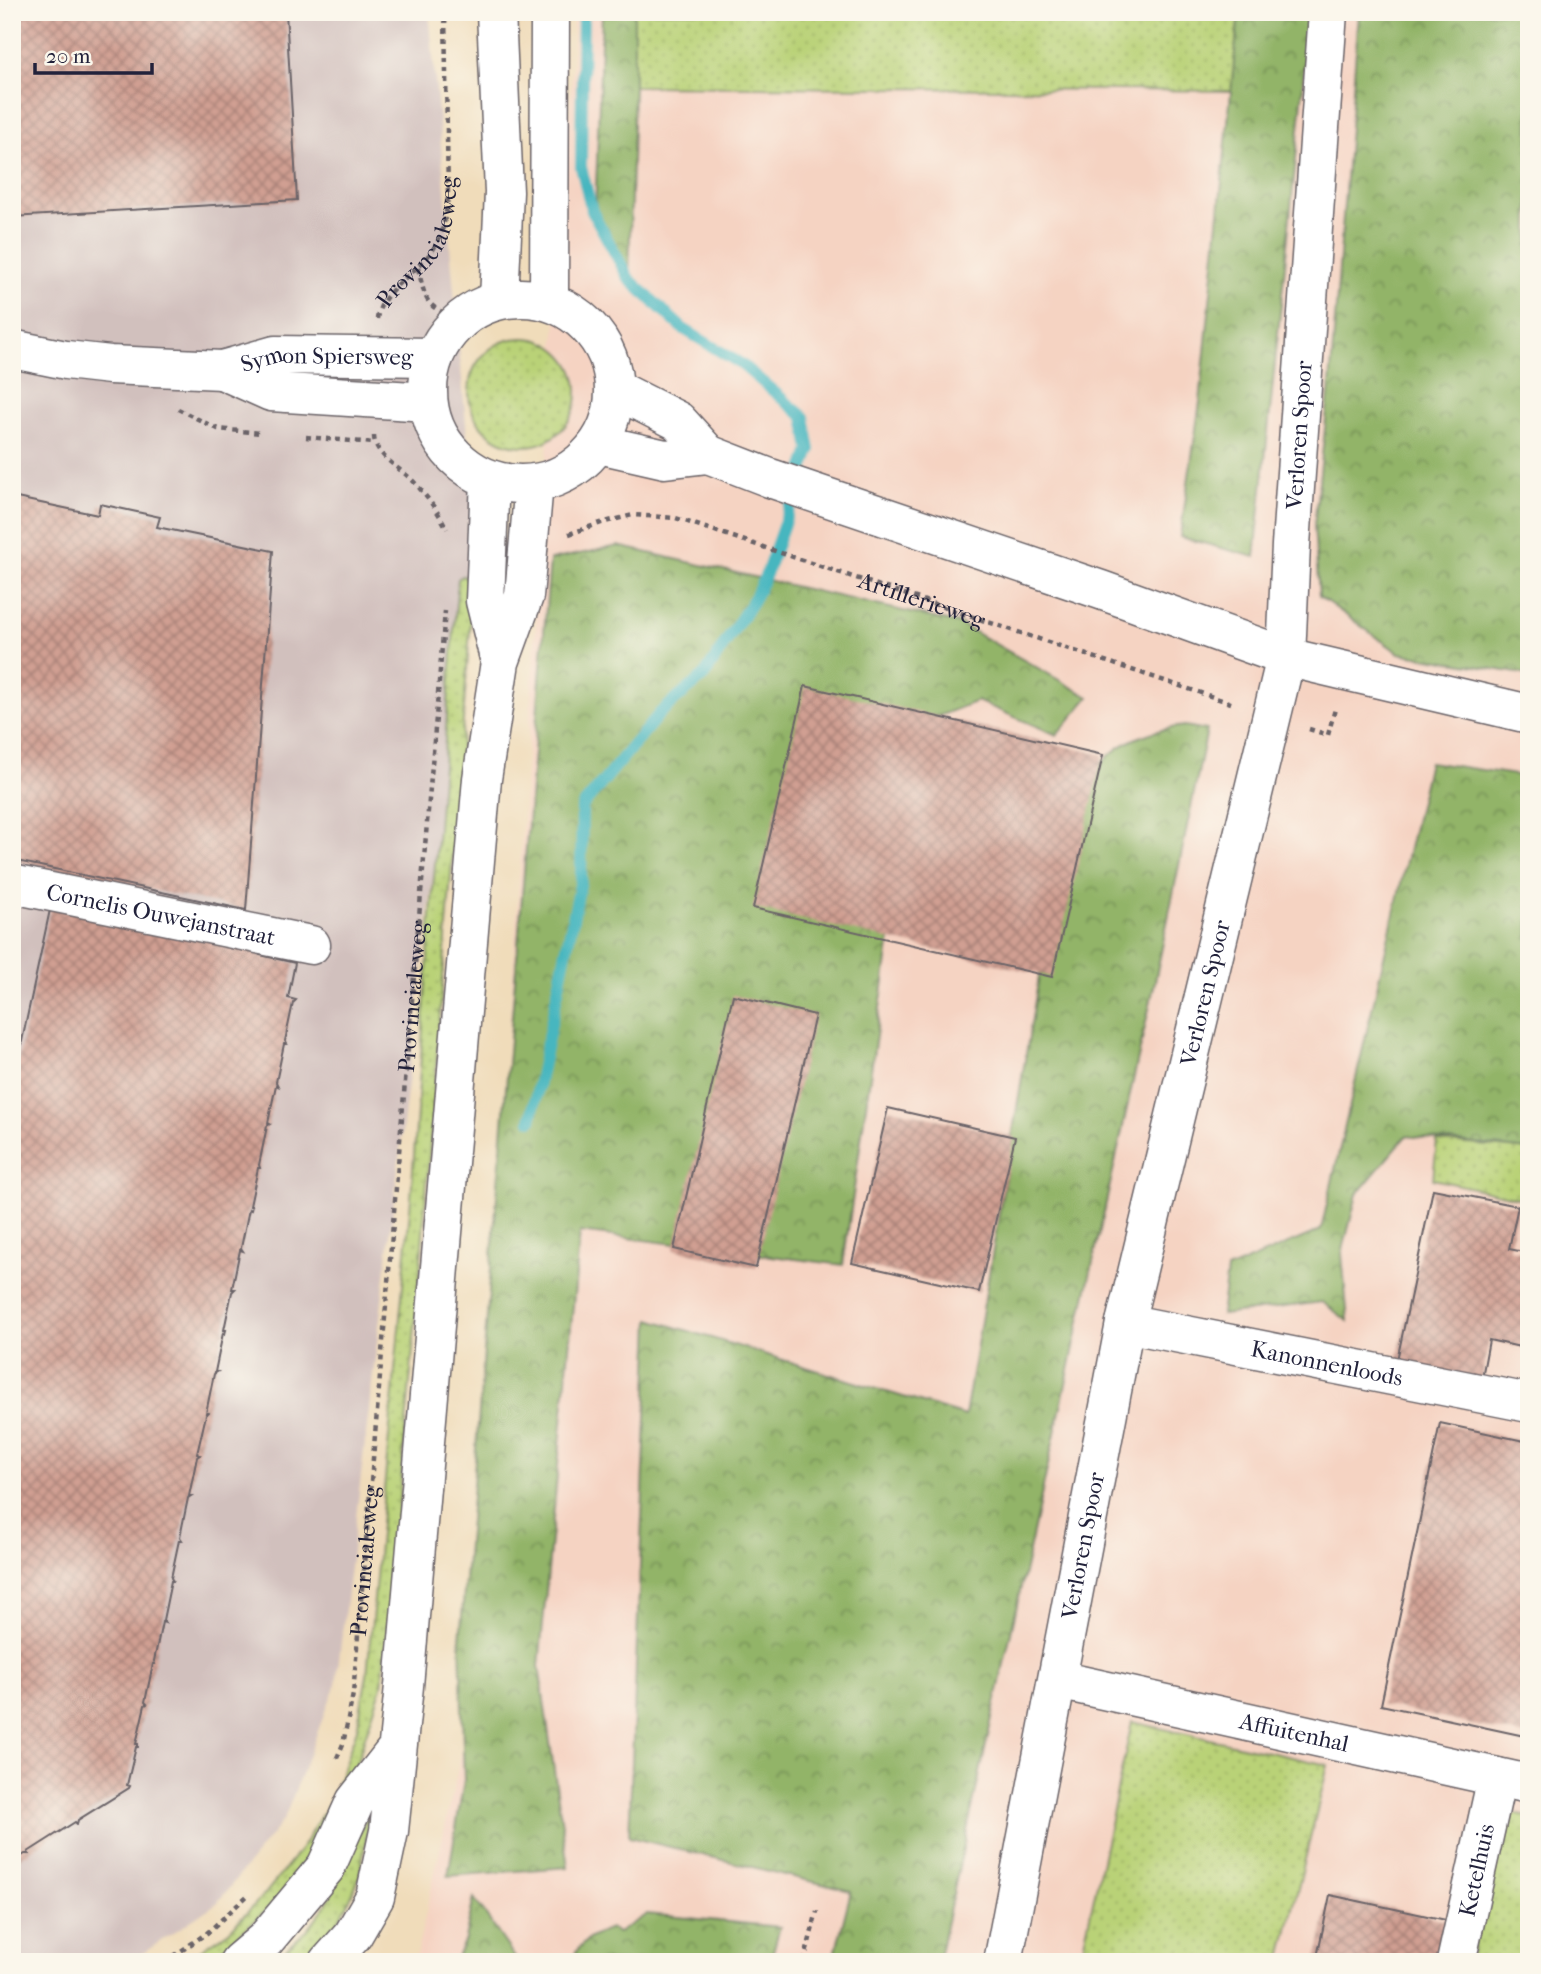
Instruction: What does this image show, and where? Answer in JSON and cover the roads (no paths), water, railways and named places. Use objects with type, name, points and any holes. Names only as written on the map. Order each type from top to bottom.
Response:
[{"type":"street","points":[[496,12],[503,192],[499,300]]},
{"type":"street","points":[[549,301],[550,12]]},
{"type":"street","name":"Verloren Spoor","points":[[1003,1962],[1125,1323],[1286,657],[1291,545],[1328,12]]},
{"type":"street","points":[[524,297],[549,301],[570,311],[589,325],[603,344],[612,366],[615,389],[611,418],[598,444],[581,463],[559,477],[534,483],[512,484],[489,479],[466,467],[448,449],[435,427],[428,402],[428,379],[434,357],[444,337],[471,311],[499,300],[524,297]]},
{"type":"street","name":"Symon Spiersweg","points":[[12,349],[66,360],[110,365],[222,370],[275,355],[434,357]]},
{"type":"street","name":"Symon Spiersweg","points":[[222,370],[271,392],[428,402]]},
{"type":"street","points":[[615,389],[678,421],[708,454]]},
{"type":"street","points":[[598,444],[665,458],[708,454],[1286,657],[1529,714]]},
{"type":"street","points":[[489,479],[485,601],[499,662]]},
{"type":"street","points":[[329,1962],[353,1935],[375,1897],[388,1831],[407,1658],[482,779],[499,662],[524,596],[534,483]]},
{"type":"street","name":"Cornelis Ouwejanstraat","points":[[12,884],[311,945]]},
{"type":"street","name":"Kanonnenloods","points":[[1125,1323],[1529,1403]]},
{"type":"street","name":"Affuitenhal","points":[[1058,1680],[1513,1780]]},
{"type":"street","points":[[239,1962],[265,1941],[326,1867],[355,1802],[396,1750]]},
{"type":"street","name":"Ketelhuis","points":[[1456,1962],[1513,1780]]},
{"type":"waterway","points":[[531,1120],[581,880],[582,807],[660,713],[704,676],[755,597],[767,572],[810,450],[804,417],[741,364],[682,328],[629,279],[592,211],[581,167],[583,12]]}]
